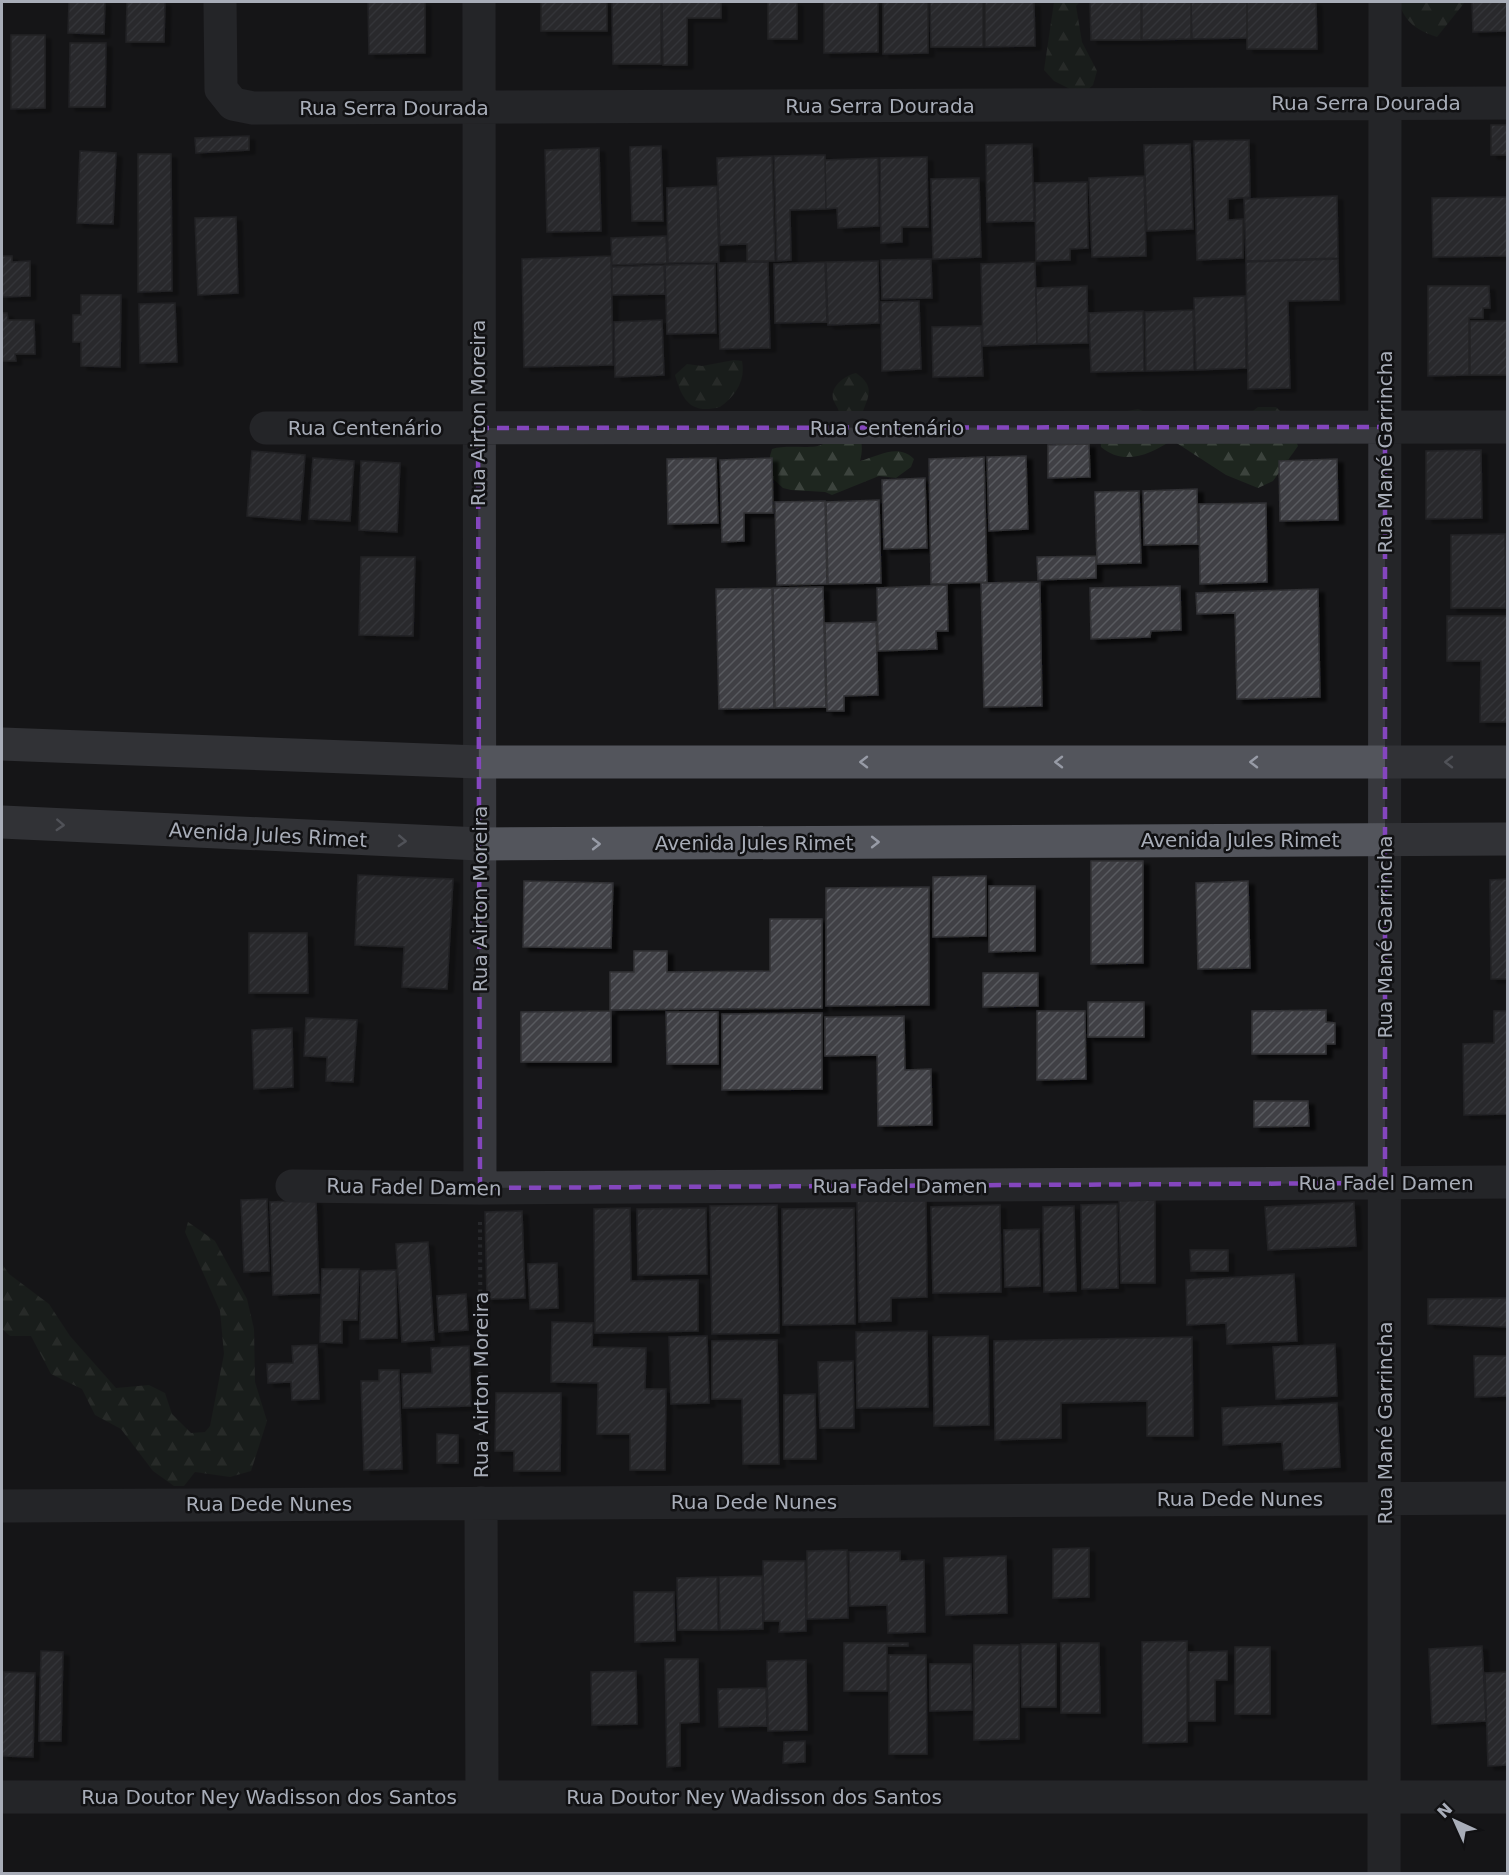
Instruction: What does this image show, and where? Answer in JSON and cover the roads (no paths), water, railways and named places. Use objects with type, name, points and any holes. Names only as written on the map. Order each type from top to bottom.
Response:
[{"type":"main road","points":[[2,744],[479,762],[1508,762]]},
{"type":"main road","name":"Avenida Jules Rimet","points":[[2,822],[480,844],[1508,839]]},
{"type":"street","name":"Rua Serra Dourada","points":[[220,2],[221,89],[233,104],[253,108],[1508,102]]},
{"type":"street","name":"Rua Airton Moreira","points":[[478,2],[480,1188]]},
{"type":"street","name":"Rua Mané Garrincha","points":[[1384,1874],[1385,2]]},
{"type":"street","name":"Rua Centenário","points":[[266,428],[1508,427]]},
{"type":"street","name":"Rua Fadel Damen","points":[[292,1186],[480,1188],[1508,1182]]},
{"type":"street","name":"Rua Dede Nunes","points":[[2,1506],[1508,1498]]},
{"type":"street","name":"Rua Airton Moreira","points":[[481,1503],[482,1797]]},
{"type":"street","name":"Rua Doutor Ney Wadisson dos Santos","points":[[2,1797],[1508,1797]]}]
